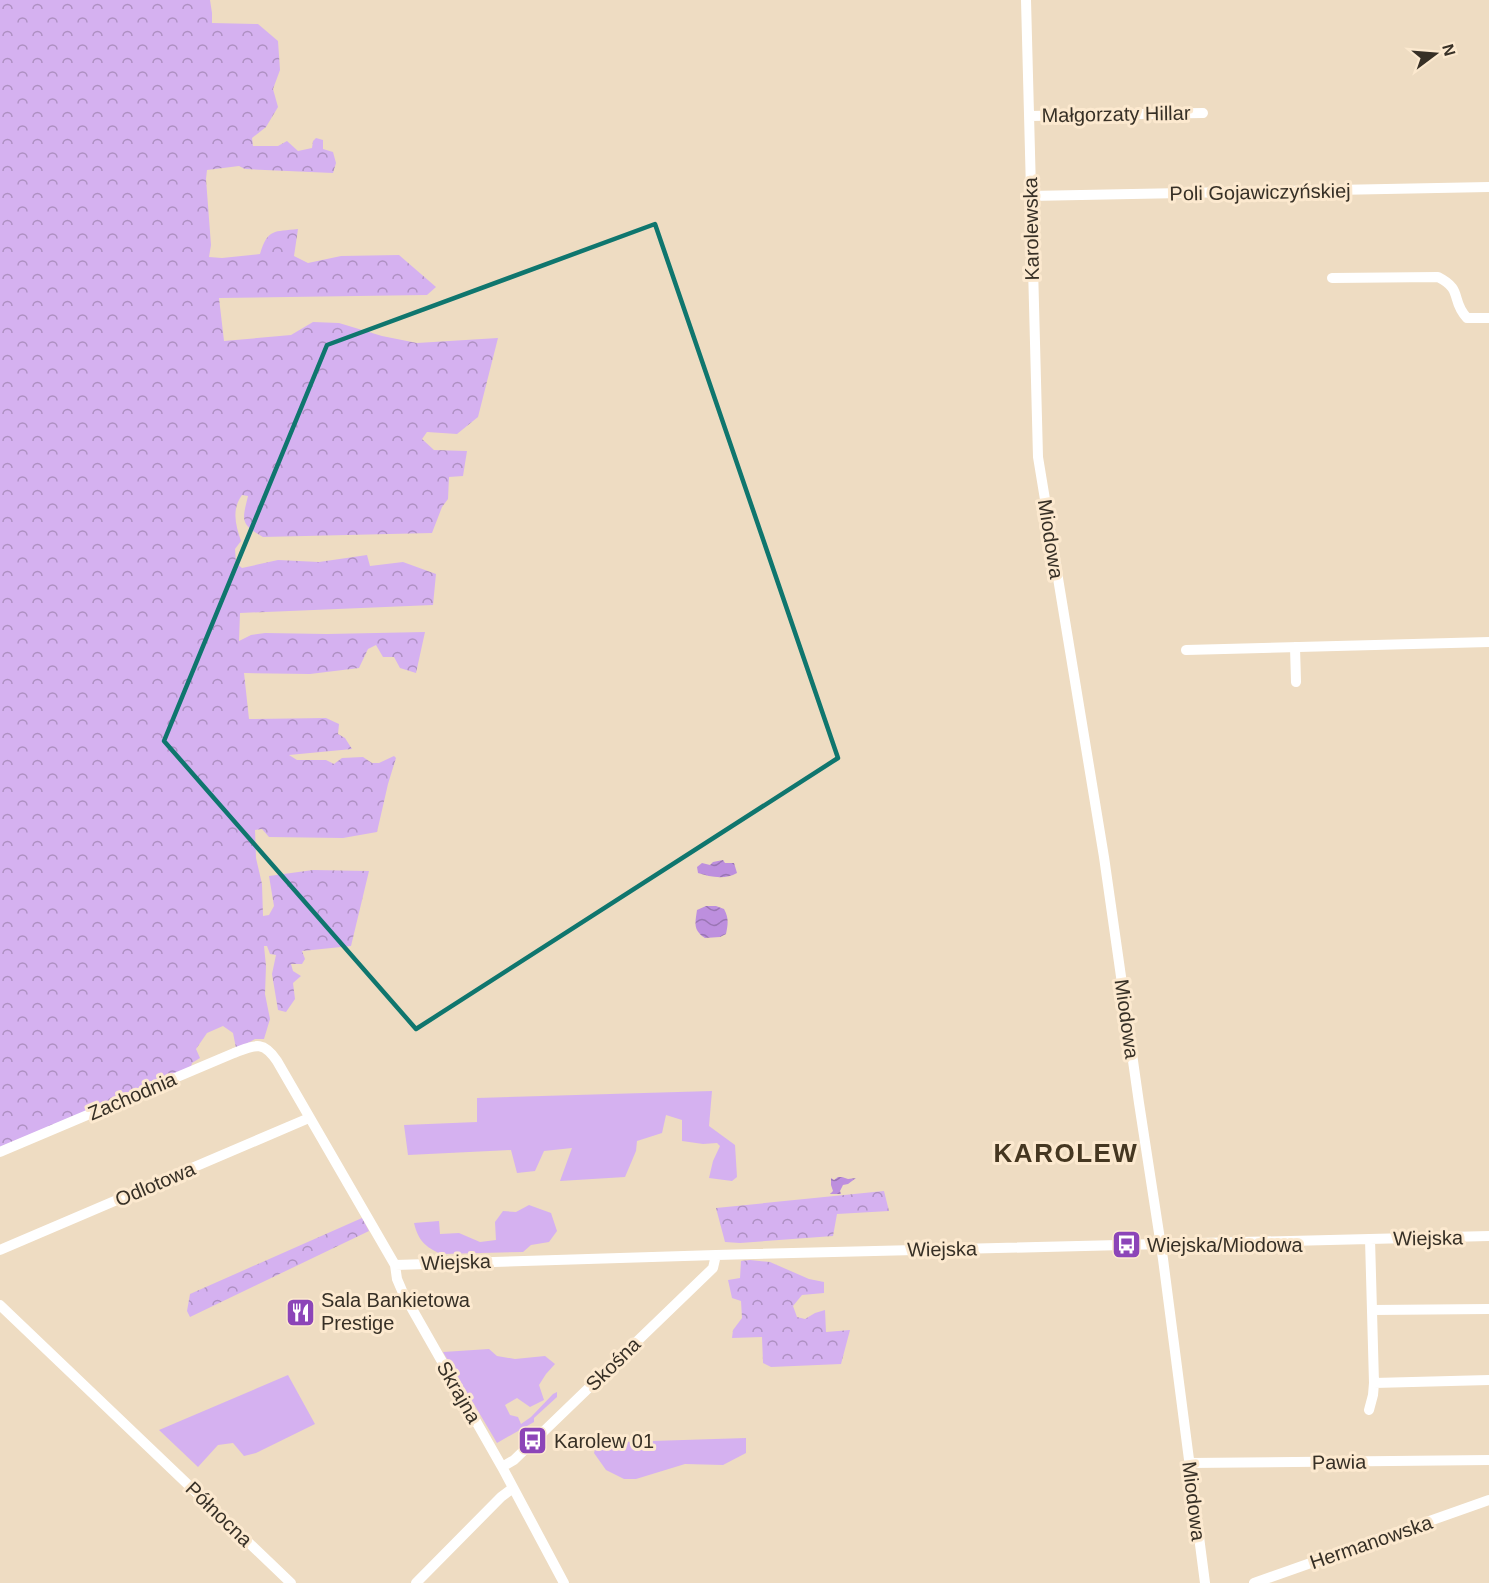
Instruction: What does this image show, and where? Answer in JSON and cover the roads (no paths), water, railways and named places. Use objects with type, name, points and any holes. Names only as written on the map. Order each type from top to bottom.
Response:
[{"type":"street","name":"Karolewska","points":[[1026,0],[1038,458]]},
{"type":"street","name":"Małgorzaty Hillar","points":[[1029,116],[1203,113]]},
{"type":"street","name":"Poli Gojawiczyńskiej","points":[[1030,196],[1489,187]]},
{"type":"street","points":[[1332,278],[1438,277],[1455,289],[1460,311],[1467,318],[1489,318]]},
{"type":"street","name":"Miodowa","points":[[1038,458],[1104,857],[1161,1244],[1205,1583]]},
{"type":"street","points":[[1186,651],[1489,642]]},
{"type":"street","points":[[1295,647],[1296,682]]},
{"type":"street","name":"Zachodnia","points":[[0,1152],[234,1053],[254,1046],[265,1047]]},
{"type":"street","name":"Skrajna","points":[[265,1047],[277,1061],[394,1265],[403,1293],[502,1467],[564,1583]]},
{"type":"street","name":"Odlotowa","points":[[0,1250],[309,1118]]},
{"type":"street","name":"Wiejska","points":[[394,1265],[1489,1236]]},
{"type":"street","points":[[1369,1410],[1374,1383],[1370,1239]]},
{"type":"street","name":"Skośna","points":[[502,1467],[514,1460],[708,1274],[713,1268],[716,1255]]},
{"type":"street","name":"Północna","points":[[0,1305],[291,1583]]},
{"type":"street","points":[[1372,1310],[1489,1309]]},
{"type":"street","points":[[1374,1383],[1489,1380]]},
{"type":"street","name":"Pawia","points":[[1190,1463],[1489,1460]]},
{"type":"street","points":[[416,1583],[501,1497],[513,1488]]},
{"type":"street","name":"Hermanowska","points":[[1254,1583],[1489,1500]]},
{"type":"water","points":[[723,860],[725,863],[734,863],[737,873],[712,877],[698,873],[697,867],[702,863],[710,865]]},
{"type":"water","points":[[706,906],[724,909],[728,921],[726,934],[720,937],[705,938],[698,932],[695,923],[697,910]]},
{"type":"water","points":[[838,1177],[856,1178],[843,1185],[841,1194],[830,1194],[833,1191],[831,1178],[834,1180]]},
{"type":"place","name":"Wiejska/Miodowa","points":[[1126,1245]]},
{"type":"place","name":"Sala Bankietowa Prestige","points":[[300,1312]]},
{"type":"place","name":"Karolew 01","points":[[533,1441]]},
{"type":"district","name":"KAROLEW","points":[[1066,1153]]}]
